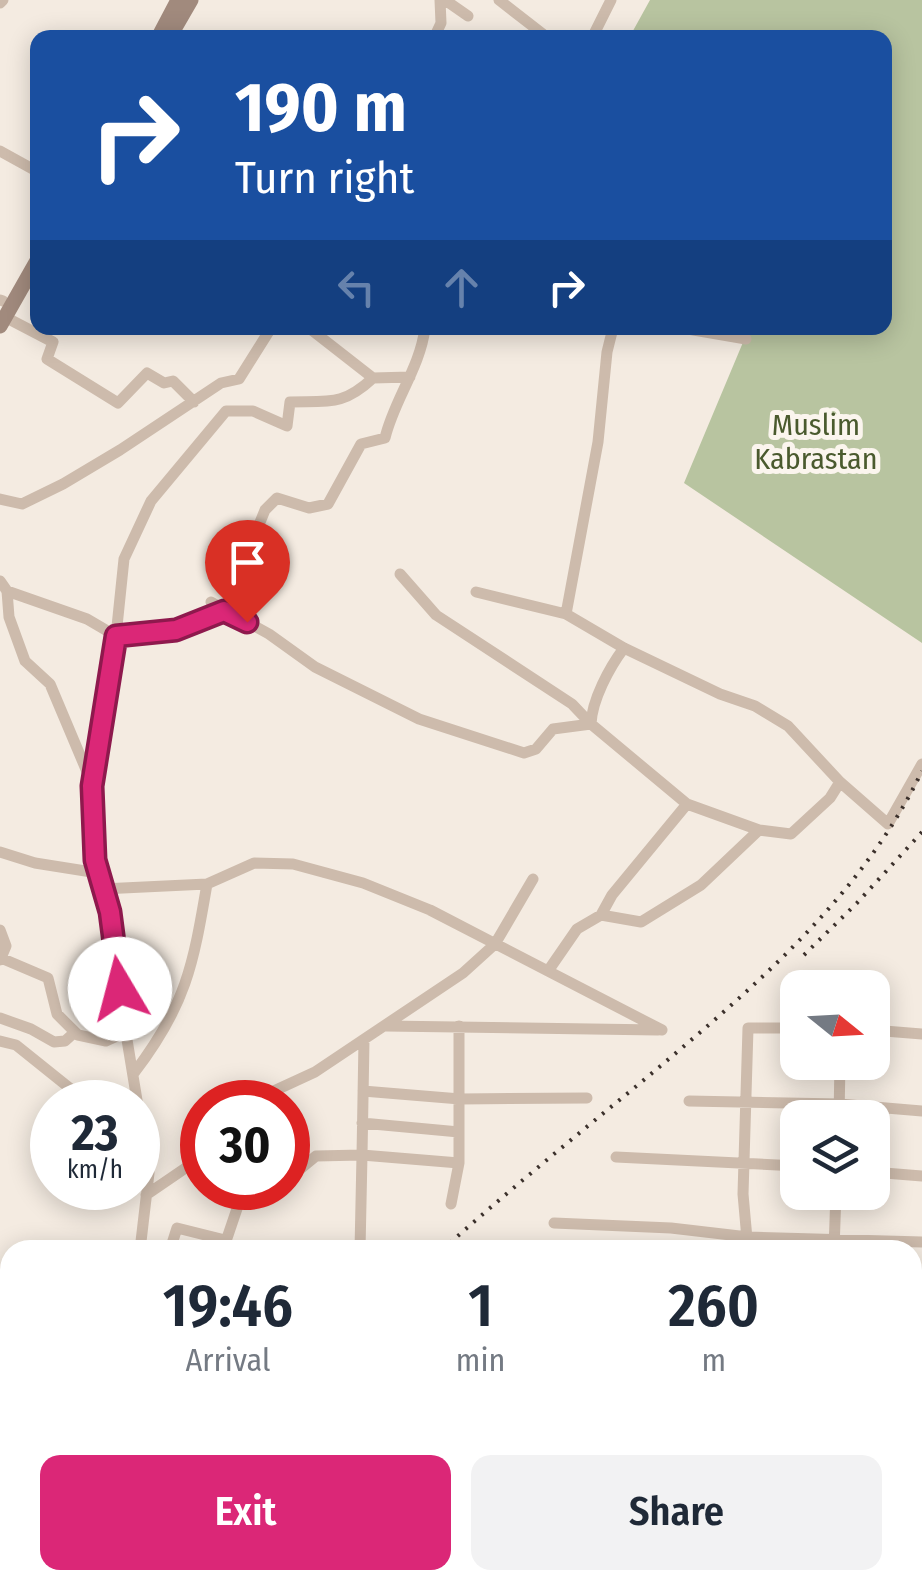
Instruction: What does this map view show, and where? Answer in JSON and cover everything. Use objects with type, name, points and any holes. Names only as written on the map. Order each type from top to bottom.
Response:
[{"type":"main road","points":[[162,30],[178,0]]},
{"type":"main road","points":[[173,30],[190,0]]},
{"type":"main road","points":[[2,310],[30,257]]},
{"type":"main road","points":[[2,310],[30,270]]},
{"type":"street","points":[[438,30],[443,0],[468,16]]},
{"type":"street","points":[[500,0],[538,30]]},
{"type":"street","points":[[596,30],[611,0]]},
{"type":"street","points":[[0,151],[30,168]]},
{"type":"street","points":[[2,310],[30,328]]},
{"type":"street","points":[[42,335],[53,342],[47,359],[118,403],[147,373],[164,383],[173,381],[194,402]]},
{"type":"street","points":[[0,499],[22,504],[64,484],[221,382],[239,379],[267,335]]},
{"type":"street","points":[[318,335],[374,378],[410,377]]},
{"type":"street","points":[[4,586],[87,619],[116,636],[176,630],[224,611],[272,500],[309,508],[328,504],[361,444],[384,438],[390,414],[410,377],[422,335]]},
{"type":"street","points":[[566,614],[598,442],[611,335]]},
{"type":"street","points":[[723,335],[746,339]]},
{"type":"street","points":[[135,1080],[110,912],[98,873],[92,786],[124,559],[151,500],[226,411],[253,410],[286,426],[290,402],[355,395],[374,378]]},
{"type":"street","points":[[400,574],[436,615],[572,704],[687,804],[758,830],[791,834],[830,798],[840,782]]},
{"type":"street","points":[[4,586],[9,617],[24,661],[50,684],[92,786]]},
{"type":"street","points":[[476,592],[566,614],[624,648],[771,716],[788,726],[840,782],[888,824],[922,764]]},
{"type":"street","points":[[211,602],[378,700],[493,744],[524,753],[536,750],[553,729],[591,724]]},
{"type":"street","points":[[591,724],[604,678],[624,648]]},
{"type":"street","points":[[548,971],[577,929],[601,915],[612,895],[687,804]]},
{"type":"street","points":[[601,915],[641,922],[701,886],[758,830]]},
{"type":"street","points":[[0,852],[35,863],[98,873]]},
{"type":"street","points":[[102,888],[207,884],[254,863],[293,864],[363,883],[430,910],[662,1030],[384,1026]]},
{"type":"street","points":[[298,1080],[463,973],[494,944],[533,879]]},
{"type":"street","points":[[134,1073],[156,1044],[183,995],[192,970],[207,884]]},
{"type":"street","points":[[0,930],[6,946],[0,959],[48,978],[57,1014],[75,1032],[106,1041],[128,1031]]},
{"type":"street","points":[[0,1018],[31,1028],[54,1042],[65,1041],[75,1032]]},
{"type":"street","points":[[451,1204],[458,1163],[459,1026]]},
{"type":"street","points":[[554,1223],[741,1239],[748,1028],[780,1028]]},
{"type":"street","points":[[890,1031],[922,1034]]},
{"type":"street","points":[[360,1240],[364,1040]]},
{"type":"street","points":[[0,1041],[16,1045],[60,1080]]},
{"type":"street","points":[[363,1092],[460,1099],[587,1098]]},
{"type":"street","points":[[688,1101],[780,1105]]},
{"type":"street","points":[[890,1111],[922,1111]]},
{"type":"street","points":[[362,1122],[459,1132]]},
{"type":"street","points":[[310,1161],[316,1156],[362,1155],[458,1163]]},
{"type":"street","points":[[616,1158],[780,1165]]},
{"type":"street","points":[[890,1173],[922,1176]]},
{"type":"street","points":[[141,1240],[144,1210]]},
{"type":"street","points":[[226,1240],[236,1210]]},
{"type":"street","points":[[834,1240],[835,1210]]},
{"type":"street","points":[[173,1240],[176,1228],[210,1240]]},
{"type":"green space","name":"Muslim Kabrastan","points":[[650,0],[922,0],[922,643],[684,483],[746,335],[892,335],[892,30],[633,30]]},
{"type":"railway","points":[[454,1240],[724,1011],[800,939],[868,860],[922,771]]},
{"type":"railway","points":[[804,955],[922,832]]},
{"type":"route","points":[[120,989],[110,912],[95,860],[92,786],[116,636],[176,630],[224,611],[247,622]]}]
